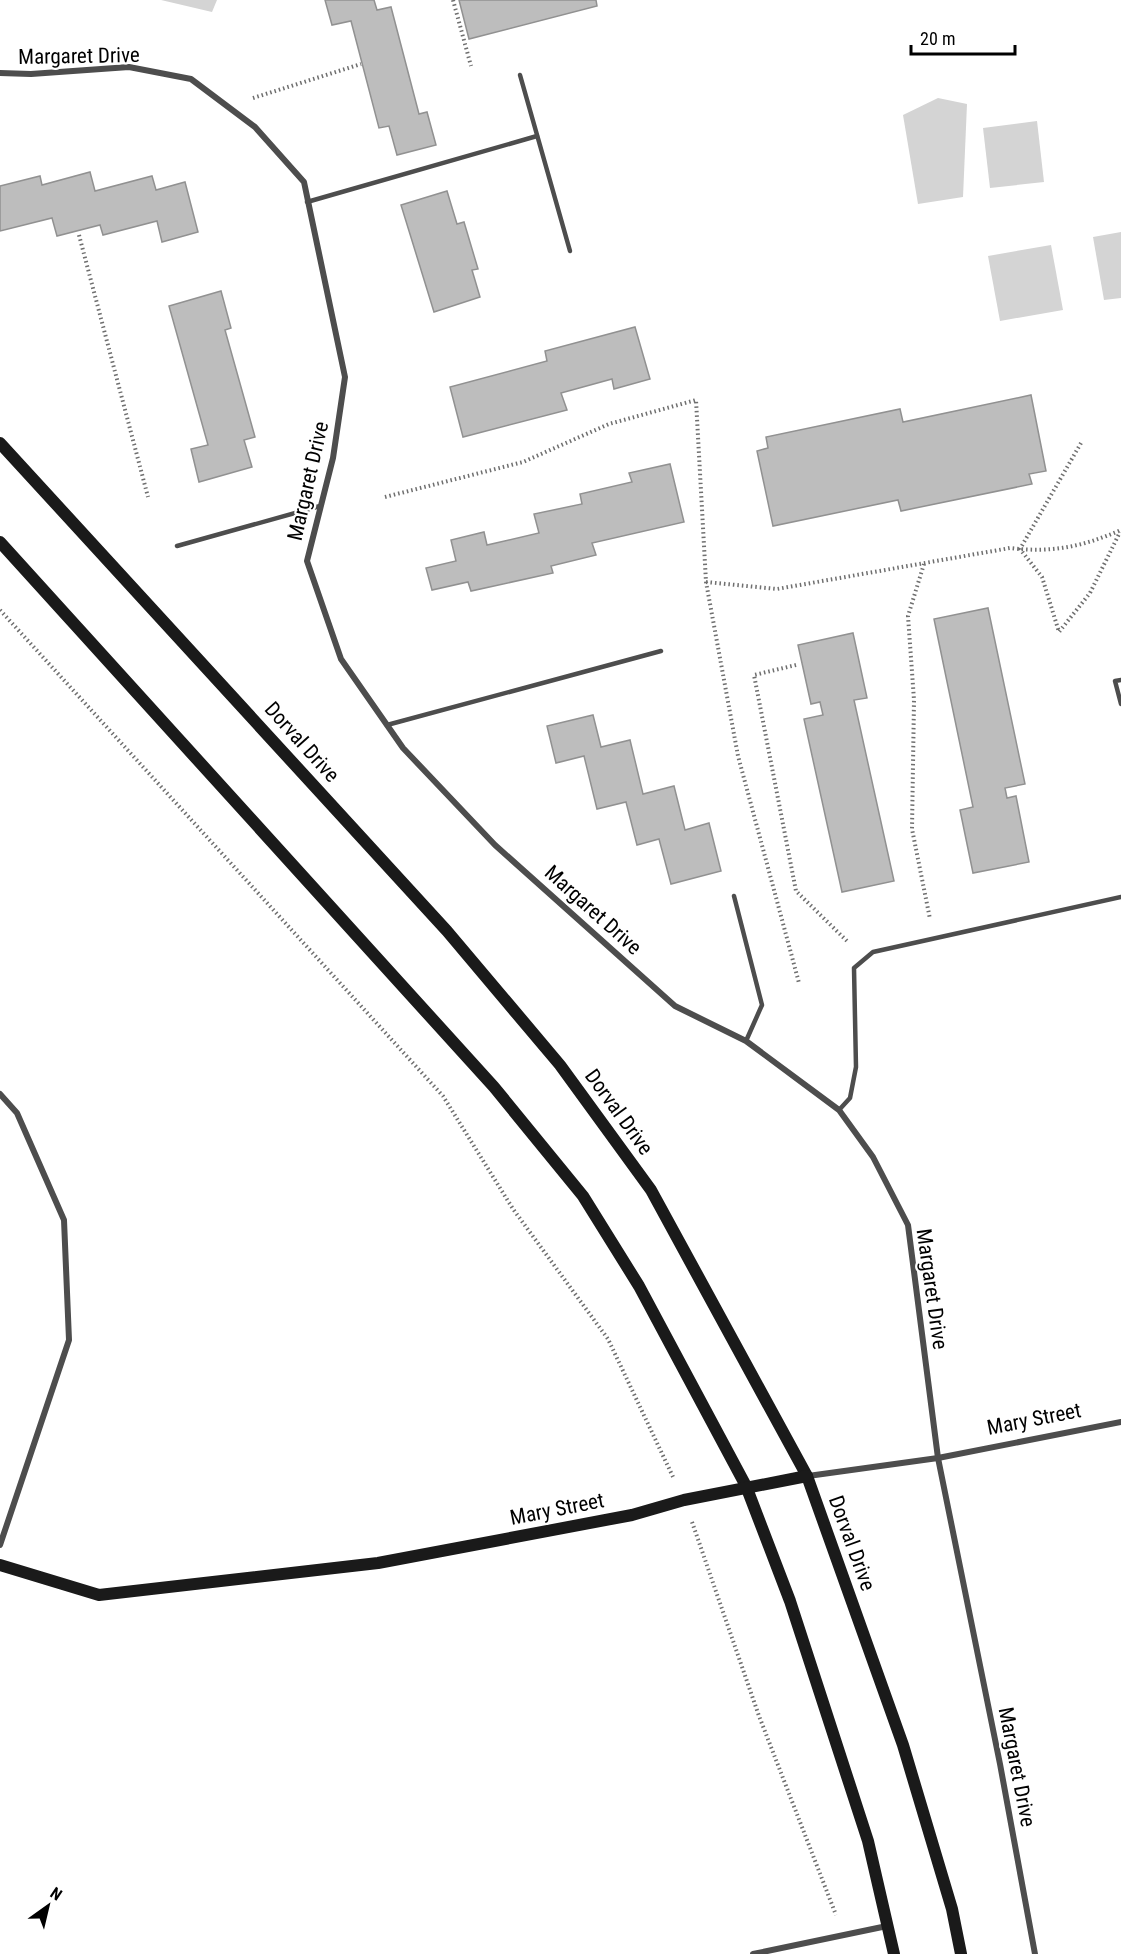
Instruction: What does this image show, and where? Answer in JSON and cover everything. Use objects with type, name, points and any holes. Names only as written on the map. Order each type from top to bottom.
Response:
[{"type":"main road","name":"Dorval Drive","points":[[0,443],[447,931],[560,1065],[651,1190],[807,1476],[903,1745],[952,1910],[961,1954]]},
{"type":"main road","points":[[0,542],[494,1087],[583,1196],[639,1286],[746,1486],[790,1601],[865,1830],[894,1954]]},
{"type":"main road","name":"Mary Street","points":[[0,1565],[99,1595],[378,1563],[632,1515],[746,1486],[807,1476]]},
{"type":"street","name":"Margaret Drive","points":[[0,73],[31,74],[129,67],[191,79],[255,127],[304,182],[345,377],[333,458],[307,561],[341,659],[403,748],[495,845],[675,1006],[746,1041],[839,1110],[873,1158],[908,1225],[938,1458],[998,1752],[1035,1954]]},
{"type":"street","points":[[0,1094],[17,1113],[64,1220],[69,1340],[0,1545]]},
{"type":"street","name":"Mary Street","points":[[807,1476],[938,1458],[1121,1422]]},
{"type":"street","points":[[753,1954],[888,1925]]},
{"type":"lane","points":[[520,75],[570,251]]},
{"type":"lane","points":[[307,202],[537,136]]},
{"type":"lane","points":[[177,546],[320,506]]},
{"type":"lane","points":[[387,725],[661,651]]},
{"type":"lane","points":[[1121,680],[1115,681],[1121,704]]},
{"type":"lane","points":[[734,896],[762,1005],[746,1041]]},
{"type":"lane","points":[[839,1110],[850,1098],[856,1067],[854,968],[873,952],[1121,897]]},
{"type":"path","points":[[453,0],[471,66]]},
{"type":"path","points":[[228,106],[361,64]]},
{"type":"path","points":[[79,235],[148,497]]},
{"type":"path","points":[[384,497],[523,462],[609,424],[696,400],[706,582],[738,756],[799,983]]},
{"type":"path","points":[[1020,549],[1080,443]]},
{"type":"path","points":[[1020,549],[1042,577],[1059,632],[1090,593],[1120,531]]},
{"type":"path","points":[[706,582],[777,589],[1010,548],[1045,552],[1120,531]]},
{"type":"path","points":[[924,564],[908,616],[914,700],[912,829],[934,937]]},
{"type":"path","points":[[0,610],[443,1096],[513,1209],[608,1339],[684,1500],[759,1716],[833,1905]]},
{"type":"path","points":[[796,665],[754,675],[796,891],[848,942]]},
{"type":"shaded area","points":[[161,0],[217,0],[212,12]]},
{"type":"shaded area","points":[[938,98],[967,104],[963,197],[918,204],[903,115]]},
{"type":"shaded area","points":[[1037,121],[1044,182],[990,188],[983,128]]},
{"type":"shaded area","points":[[1121,232],[1121,298],[1104,300],[1093,237]]},
{"type":"shaded area","points":[[1051,245],[1063,310],[1000,321],[988,256]]},
{"type":"building","points":[[325,0],[374,0],[377,10],[391,7],[419,114],[427,112],[436,145],[397,155],[389,126],[379,128],[351,21],[332,25]]},
{"type":"building","points":[[459,0],[596,0],[597,6],[469,39]]},
{"type":"building","points":[[90,172],[95,191],[152,176],[156,190],[185,182],[198,232],[162,242],[157,221],[103,235],[100,225],[57,236],[52,218],[0,231],[0,186],[40,176],[42,185]]},
{"type":"building","points":[[447,191],[457,224],[464,222],[478,269],[472,270],[480,297],[434,312],[401,205]]},
{"type":"building","points":[[221,291],[231,328],[225,330],[255,437],[244,440],[252,467],[199,482],[191,449],[208,445],[169,306]]},
{"type":"building","points":[[635,327],[650,379],[614,389],[612,379],[561,393],[567,410],[463,437],[450,387],[547,361],[545,351]]},
{"type":"building","points":[[1031,395],[1046,471],[1029,474],[1032,484],[901,511],[898,500],[773,526],[757,451],[768,448],[766,437],[900,409],[903,422]]},
{"type":"building","points":[[670,464],[684,522],[592,543],[596,555],[551,566],[553,573],[471,591],[468,582],[432,590],[426,568],[456,561],[451,540],[484,532],[487,545],[539,533],[534,514],[582,504],[580,494],[632,482],[629,473]]},
{"type":"building","points":[[988,608],[1025,784],[1005,788],[1007,798],[1016,796],[1029,862],[973,873],[960,810],[973,807],[934,619]]},
{"type":"building","points":[[853,633],[867,698],[854,700],[894,881],[842,892],[804,719],[823,715],[820,702],[811,704],[798,645]]},
{"type":"building","points":[[593,715],[601,747],[630,740],[643,794],[674,786],[685,830],[709,823],[721,871],[671,884],[659,839],[637,845],[626,802],[597,809],[584,756],[556,763],[547,726]]}]
